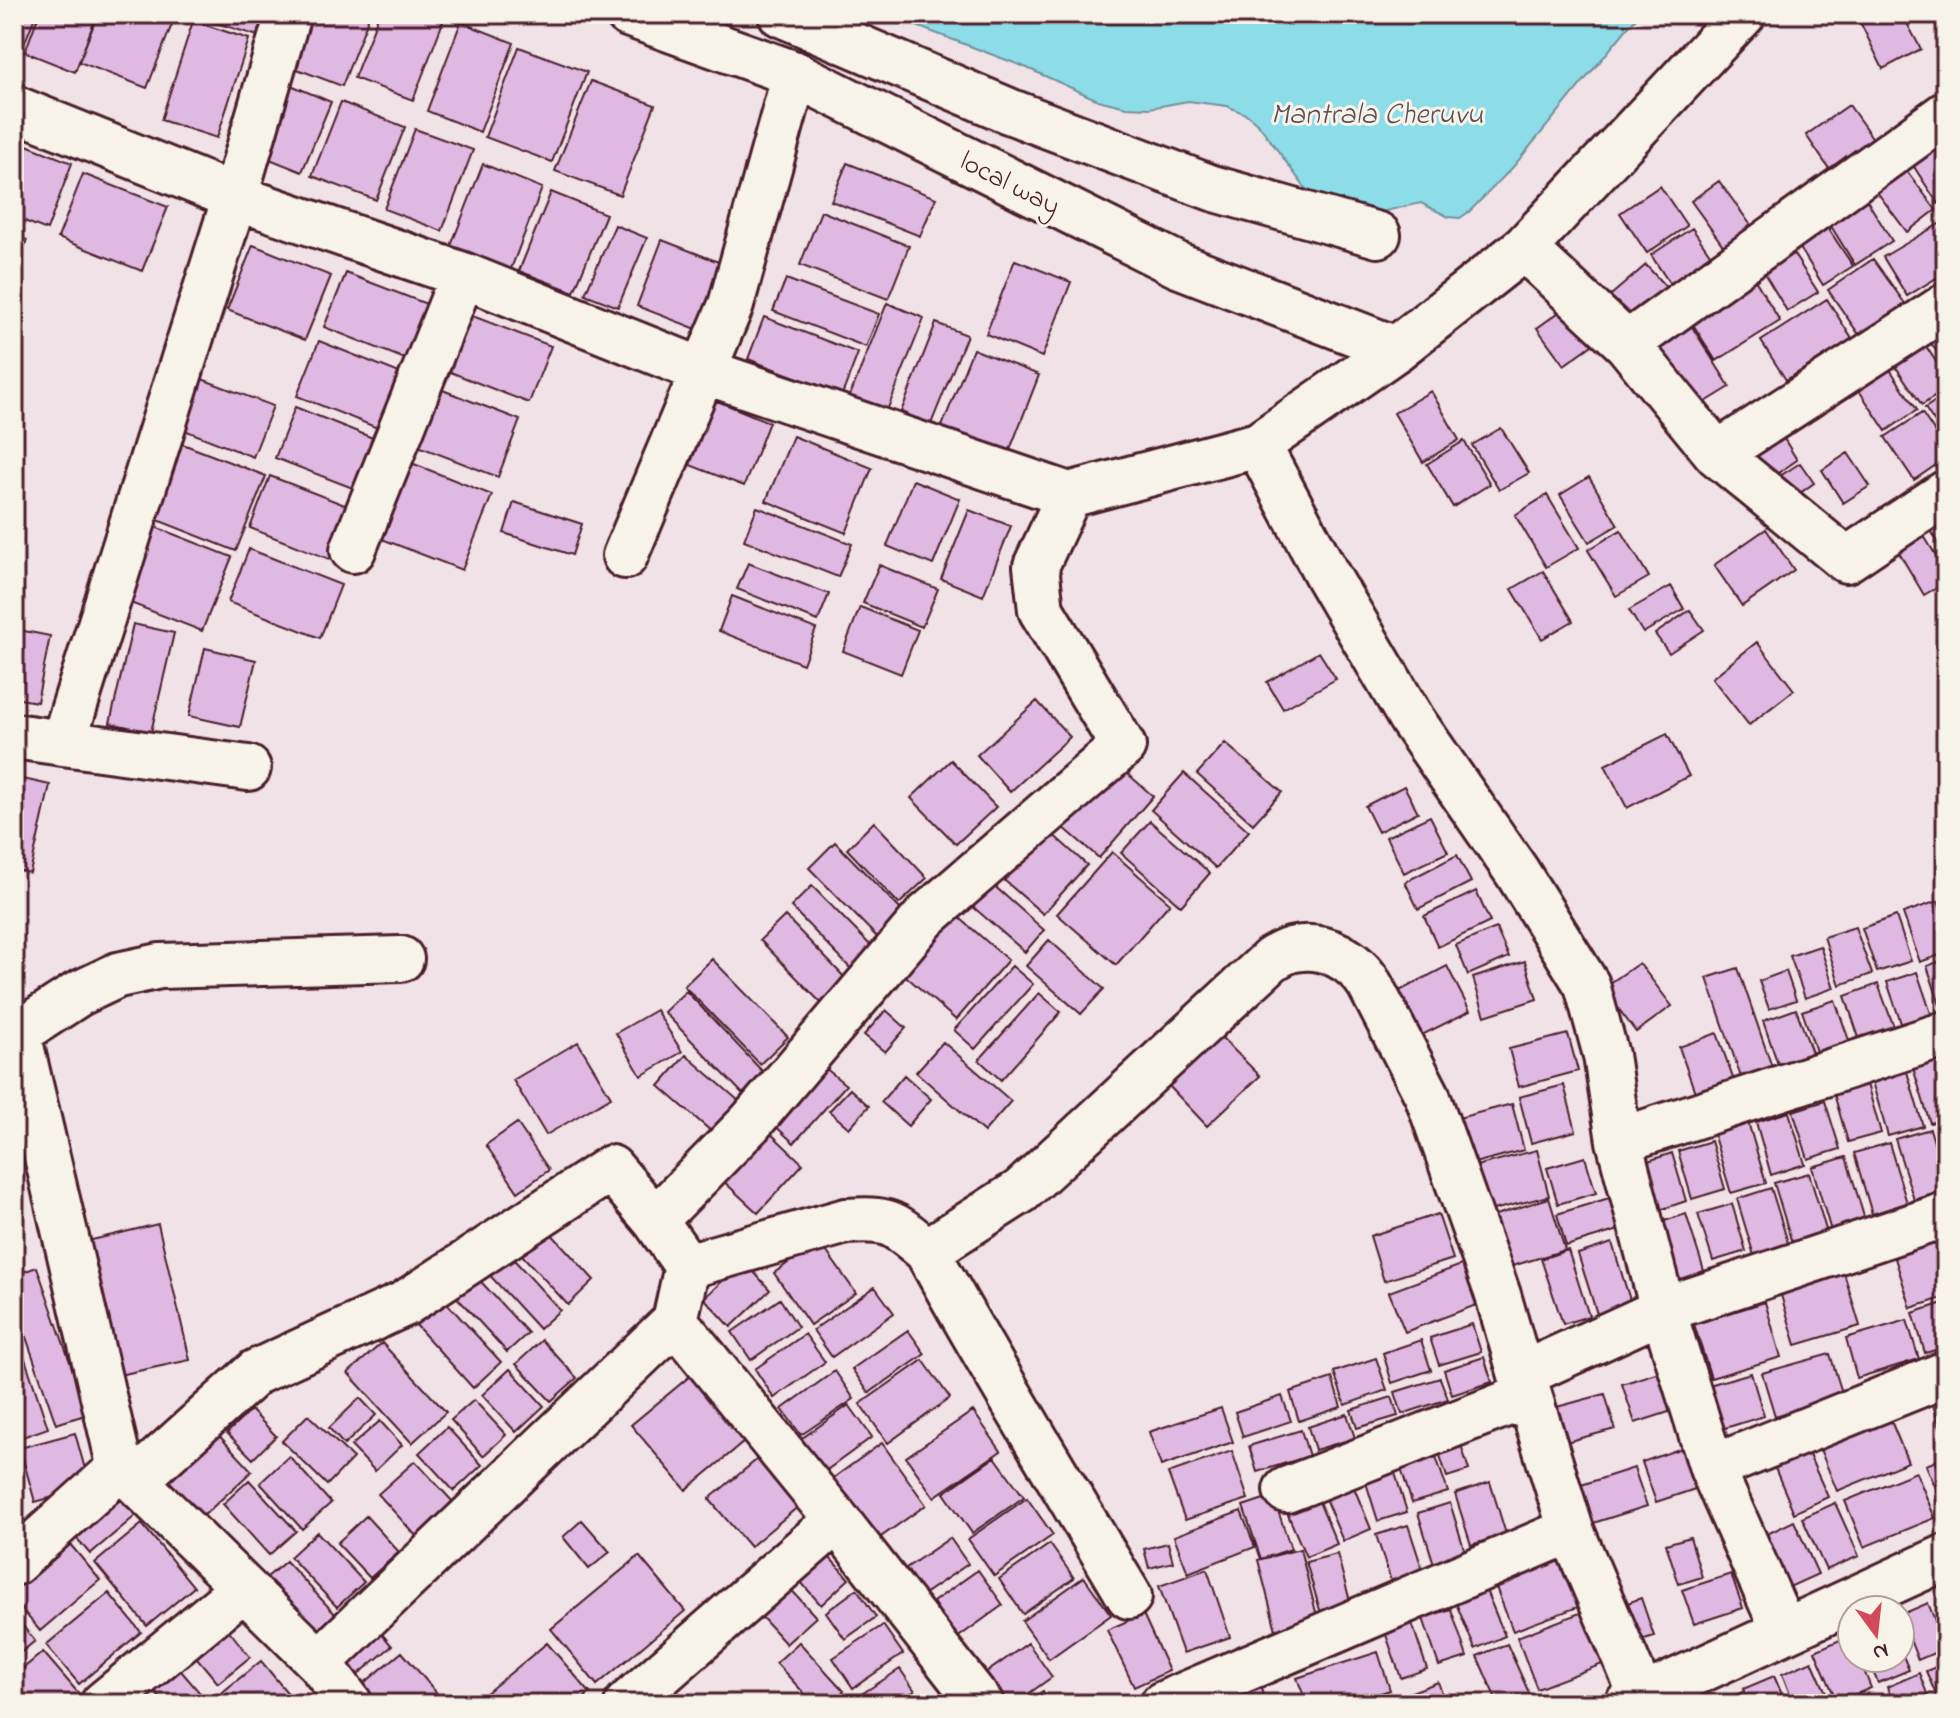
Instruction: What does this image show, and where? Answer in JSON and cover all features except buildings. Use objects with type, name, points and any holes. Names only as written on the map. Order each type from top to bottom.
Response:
[{"type":"street","points":[[63,743],[235,197],[288,14]]},
{"type":"street","name":"local way","points":[[628,14],[795,74],[1178,265],[1396,349]]},
{"type":"street","points":[[781,14],[1009,111],[1212,188],[1378,235]]},
{"type":"street","points":[[14,108],[235,197],[463,275],[703,371],[1069,495],[1258,445],[1396,349],[1524,248],[1743,14]]},
{"type":"street","points":[[625,556],[731,305],[795,74]]},
{"type":"street","points":[[1627,344],[1946,114]]},
{"type":"street","points":[[1524,248],[1627,344],[1717,454],[1846,560],[1946,493]]},
{"type":"street","points":[[353,550],[463,275]]},
{"type":"street","points":[[1717,454],[1946,306]]},
{"type":"street","points":[[1258,445],[1327,575],[1412,720],[1517,872],[1587,985],[1606,1055],[1619,1141],[1663,1310],[1712,1468],[1784,1631]]},
{"type":"street","points":[[655,1220],[750,1123],[926,916],[1123,746],[1041,610],[1036,566],[1069,495]]},
{"type":"street","points":[[14,736],[248,768]]},
{"type":"street","points":[[927,1251],[1021,1191],[1272,959],[1294,949],[1321,949],[1344,958],[1362,972],[1427,1095],[1498,1295],[1571,1530],[1634,1700],[1946,1557]]},
{"type":"street","points":[[348,1703],[319,1662],[128,1474],[16,1034],[78,994],[118,975],[160,966],[401,959]]},
{"type":"street","points":[[1619,1141],[1946,1034]]},
{"type":"street","points":[[14,1563],[256,1372],[404,1304],[611,1168],[655,1220],[687,1266],[675,1321],[319,1662]]},
{"type":"street","points":[[1286,1490],[1525,1385],[1663,1310],[1946,1215]]},
{"type":"street","points":[[687,1266],[846,1221],[882,1220],[895,1225],[927,1251],[978,1346],[1129,1596]]},
{"type":"street","points":[[675,1321],[981,1704]]},
{"type":"street","points":[[1712,1468],[1946,1374]]},
{"type":"street","points":[[627,1704],[837,1520]]},
{"type":"street","points":[[1163,1704],[1571,1530]]},
{"type":"street","points":[[103,1704],[244,1588]]},
{"type":"water","name":"Mantrala Cheruvu","points":[[885,14],[1639,14],[1513,167],[1460,218],[1449,217],[1421,203],[1367,215],[1335,215],[1306,189],[1259,125],[1248,115],[1227,106],[1188,101],[1150,108],[1126,107],[1098,100],[1025,67]]}]
